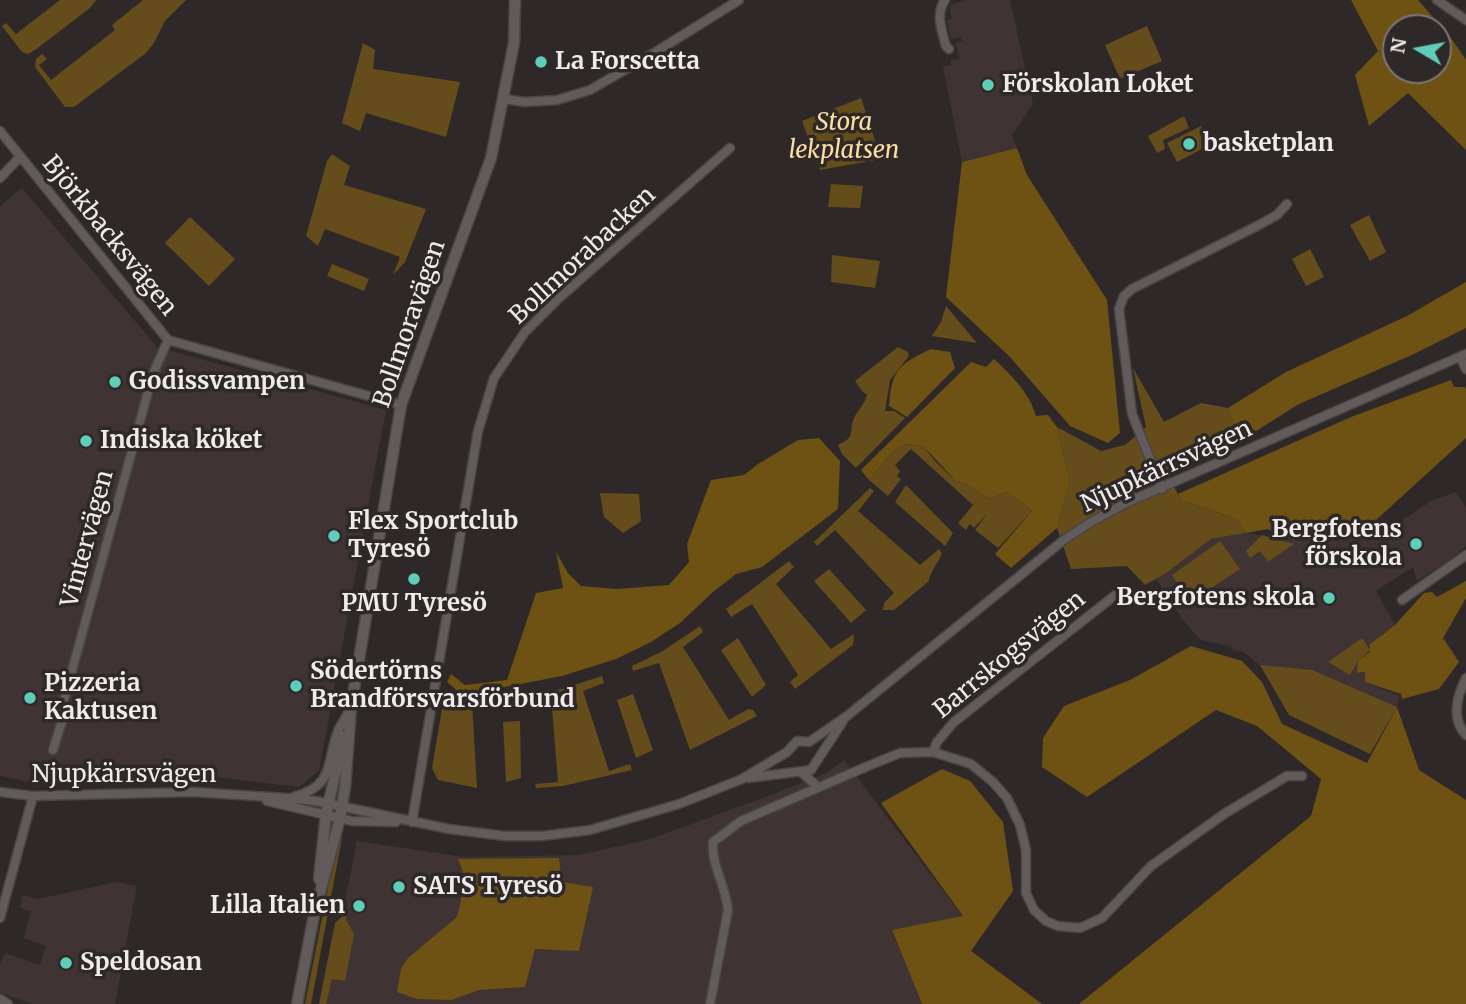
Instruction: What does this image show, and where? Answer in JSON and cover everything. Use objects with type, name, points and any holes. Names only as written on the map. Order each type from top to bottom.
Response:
[{"type":"street","name":"Bollmoravägen","points":[[314,915],[340,818],[351,708],[401,405],[491,158],[505,99],[514,43],[515,0]]},
{"type":"street","points":[[505,99],[525,102],[557,100],[590,90],[739,0]]},
{"type":"street","points":[[945,0],[940,17],[946,46],[949,48]]},
{"type":"street","points":[[1437,0],[1466,20]]},
{"type":"street","name":"Björkbacksvägen","points":[[0,131],[168,340],[401,405]]},
{"type":"street","name":"Bollmorabacken","points":[[412,822],[478,431],[494,378],[525,332],[559,298],[730,148]]},
{"type":"street","points":[[0,178],[20,157]]},
{"type":"street","points":[[1162,489],[1132,414],[1119,309],[1124,296],[1132,289],[1277,215],[1287,204]]},
{"type":"street","name":"Vintervägen","points":[[53,750],[62,721],[65,694],[153,374],[168,340]]},
{"type":"street","points":[[1463,356],[1466,369]]},
{"type":"street","name":"Njupkärrsvägen","points":[[0,792],[33,796],[193,792],[327,809],[341,806],[412,822],[505,836],[542,836],[590,830],[679,804],[743,779],[787,752],[797,741],[810,742],[847,716],[1065,539],[1091,522],[1128,502],[1463,356]]},
{"type":"street","points":[[1402,600],[1466,555]]},
{"type":"street","name":"Barrskogsvägen","points":[[933,752],[937,742],[954,722],[1118,593]]},
{"type":"street","points":[[1466,678],[1456,714],[1466,735]]},
{"type":"street","name":"Bollmoravägen","points":[[286,798],[304,794],[326,775],[338,732],[351,708]]},
{"type":"street","name":"Bollmoravägen","points":[[297,1004],[314,915],[327,809],[351,708]]},
{"type":"street","name":"Njupkärrsvägen","points":[[743,779],[815,766],[847,716]]},
{"type":"street","points":[[810,742],[816,747],[819,757]]},
{"type":"street","points":[[787,752],[789,763],[818,787]]},
{"type":"street","points":[[710,1004],[728,910],[727,894],[712,855],[712,842],[741,821],[900,753],[933,752],[971,764],[993,782],[1007,798],[1020,825],[1026,850],[1026,892],[1032,905],[1046,921],[1072,929],[1090,925],[1102,918],[1151,866],[1224,814],[1287,776],[1303,776]]},
{"type":"street","points":[[815,766],[818,787]]},
{"type":"street","points":[[0,918],[33,796]]},
{"type":"street","name":"Njupkärrsvägen","points":[[248,797],[286,798],[327,809],[340,818],[352,821],[412,822]]},
{"type":"street","points":[[0,999],[8,1004]]},
{"type":"shaded area","name":"Förskolan Loket","points":[[964,0],[1010,0],[1033,104],[1012,135],[1017,148],[962,162],[943,67],[951,65],[951,60],[959,59],[956,43],[962,41],[961,37],[951,39],[947,20],[952,19],[949,6]]},
{"type":"shaded area","points":[[1351,0],[1418,0],[1430,14],[1382,14],[1382,84],[1452,84],[1452,39],[1466,60],[1466,150],[1408,93],[1369,126],[1355,75],[1378,51]]},
{"type":"shaded area","points":[[1017,148],[1027,175],[1107,300],[1120,433],[1108,443],[1070,426],[1010,357],[946,297],[962,162]]},
{"type":"shaded area","points":[[22,188],[157,347],[386,410],[319,771],[299,787],[207,776],[35,783],[0,776],[0,206]]},
{"type":"shaded area","points":[[1466,282],[1466,328],[1414,354],[1299,404],[1240,441],[1228,408],[1286,372],[1407,316]]},
{"type":"shaded area","points":[[931,349],[950,352],[955,368],[907,417],[889,406],[892,384],[904,364]]},
{"type":"shaded area","points":[[994,359],[1024,392],[1036,416],[1048,415],[1057,427],[1070,481],[1057,528],[1011,568],[995,554],[1032,511],[1007,492],[989,499],[972,487],[956,481],[923,446],[906,444],[893,451],[869,480],[861,470],[971,362],[986,367]]},
{"type":"shaded area","points":[[1451,380],[1454,387],[1465,387],[1466,390],[1466,438],[1375,521],[1354,527],[1336,537],[1313,534],[1294,541],[1268,529],[1246,533],[1236,519],[1181,500],[1178,494],[1351,417]]},
{"type":"shaded area","points":[[819,438],[840,461],[838,509],[762,567],[736,574],[680,623],[651,642],[616,659],[562,676],[460,693],[447,682],[451,674],[465,685],[507,680],[536,593],[563,588],[556,552],[568,573],[581,586],[617,589],[669,585],[689,562],[687,544],[711,480],[744,475],[798,440]]},
{"type":"shaded area","name":"Bergfotens skola","points":[[1456,492],[1466,507],[1466,546],[1417,581],[1413,567],[1376,591],[1395,625],[1377,638],[1358,673],[1365,672],[1365,682],[1399,696],[1397,707],[1370,752],[1290,715],[1260,665],[1230,646],[1200,640],[1182,619],[1156,579],[1211,539],[1246,533],[1294,541],[1336,537],[1354,527],[1385,520],[1392,530],[1392,527],[1431,501]]},
{"type":"shaded area","points":[[1466,581],[1466,598],[1443,638],[1459,662],[1439,689],[1402,699],[1401,694],[1365,682],[1365,672],[1357,673],[1358,661],[1370,652],[1370,644],[1395,625],[1424,593],[1432,592],[1437,597]]},
{"type":"shaded area","points":[[1191,646],[1242,661],[1262,682],[1282,724],[1367,763],[1397,707],[1419,770],[1466,800],[1466,1004],[1079,1004],[1311,816],[1321,779],[1257,726],[1216,710],[1087,797],[1042,767],[1043,738],[1064,706],[1130,680]]},
{"type":"shaded area","points":[[844,760],[963,917],[892,931],[922,1004],[324,1004],[357,841],[464,857],[579,855],[650,839],[826,773]]},
{"type":"shaded area","points":[[942,769],[970,781],[1003,822],[1013,891],[971,951],[1042,1004],[922,1004],[892,930],[963,916],[881,803]]},
{"type":"shaded area","points":[[559,858],[562,882],[593,887],[579,951],[535,949],[525,987],[479,990],[452,1000],[417,999],[397,992],[401,969],[408,958],[457,917],[466,880],[458,859]]},
{"type":"shaded area","points":[[116,882],[137,886],[115,1004],[32,1004],[0,993],[0,963],[5,953],[40,965],[46,946],[24,938],[31,911],[20,908],[22,895],[38,899]]},
{"type":"green space","points":[[60,0],[96,0],[90,8],[35,50],[28,54],[22,52],[2,26],[6,23],[16,34]]},
{"type":"green space","points":[[143,0],[186,0],[165,21],[146,53],[74,107],[65,107],[35,67],[36,59],[42,54],[47,59],[39,65],[51,80],[115,30],[112,25]]},
{"type":"green space","points":[[1147,26],[1162,61],[1120,79],[1105,45]]},
{"type":"green space","points":[[363,43],[375,50],[373,69],[460,82],[446,137],[366,113],[360,131],[342,123]]},
{"type":"green space","name":"Stora lekplatsen","points":[[861,98],[881,159],[820,170],[802,121]]},
{"type":"green space","points":[[1184,116],[1189,128],[1163,140],[1165,149],[1157,153],[1148,136]]},
{"type":"green space","name":"basketplan","points":[[1201,126],[1210,145],[1177,162],[1167,143]]},
{"type":"green space","points":[[332,154],[350,166],[344,185],[426,209],[405,262],[393,275],[400,257],[325,229],[318,246],[306,236],[327,161]]},
{"type":"green space","points":[[831,184],[863,186],[860,208],[828,207]]},
{"type":"green space","points":[[1369,215],[1386,252],[1370,261],[1350,225]]},
{"type":"green space","points":[[190,217],[235,259],[209,286],[165,243]]},
{"type":"green space","points":[[1310,249],[1324,277],[1306,286],[1292,259]]},
{"type":"green space","points":[[832,255],[880,261],[875,288],[831,282]]},
{"type":"green space","points":[[332,264],[369,279],[364,291],[327,276]]},
{"type":"green space","points":[[946,306],[977,343],[932,336],[941,322]]},
{"type":"green space","points":[[898,347],[908,352],[909,356],[890,380],[885,411],[894,411],[905,418],[856,468],[842,454],[838,445],[850,436],[855,416],[867,395],[855,381]]},
{"type":"green space","points":[[1133,368],[1164,422],[1201,403],[1228,408],[1240,441],[1167,473],[1181,500],[1236,519],[1246,533],[1211,539],[1166,573],[1145,585],[1127,566],[1071,569],[1057,528],[1070,481],[1057,427],[1101,451],[1125,445],[1146,427]]},
{"type":"green space","points":[[906,444],[923,446],[956,481],[972,487],[989,499],[1007,492],[1032,511],[998,548],[975,530],[988,513],[974,528],[970,524],[966,530],[958,523],[973,505],[911,449],[895,465],[900,471],[897,476],[901,479],[888,496],[869,480],[893,451]]},
{"type":"green space","points":[[906,485],[953,533],[945,546],[895,502]]},
{"type":"green space","points":[[870,488],[874,491],[858,511],[920,565],[939,549],[942,553],[929,581],[894,610],[883,610],[884,603],[894,593],[835,530],[817,546],[814,542]]},
{"type":"green space","points":[[600,493],[639,494],[641,521],[623,533],[604,517]]},
{"type":"green space","points":[[1262,535],[1294,544],[1268,562],[1260,551],[1250,558],[1246,551]]},
{"type":"green space","points":[[1220,541],[1240,569],[1189,603],[1172,575]]},
{"type":"green space","points":[[789,561],[794,567],[776,584],[831,649],[854,634],[853,645],[795,689],[790,682],[798,675],[752,604],[731,617],[726,609]]},
{"type":"green space","points":[[829,569],[866,610],[851,623],[814,581]]},
{"type":"green space","points":[[700,626],[703,632],[683,647],[729,720],[748,709],[753,710],[757,716],[690,750],[659,663],[633,671],[632,666],[661,652]]},
{"type":"green space","points":[[738,638],[766,685],[752,697],[721,650]]},
{"type":"green space","points":[[1362,638],[1370,650],[1358,661],[1350,675],[1328,662]]},
{"type":"green space","points":[[1260,665],[1312,670],[1397,707],[1370,754],[1289,715]]},
{"type":"green space","points":[[602,676],[604,683],[583,691],[609,771],[630,764],[632,770],[563,786],[536,788],[535,784],[558,782],[551,696],[532,698],[532,695]]},
{"type":"green space","points":[[633,694],[653,750],[636,758],[617,700]]},
{"type":"green space","points":[[472,702],[477,788],[438,780],[432,768],[443,703]]},
{"type":"green space","points":[[520,721],[521,778],[506,782],[503,722]]},
{"type":"green space","points":[[338,837],[342,838],[311,1004],[305,1004]]},
{"type":"green space","points":[[347,912],[346,919],[354,934],[345,981],[332,979],[326,1004],[319,1004],[335,923]]},
{"type":"place","name":"La Forscetta","points":[[541,62]]},
{"type":"place","name":"Förskolan Loket","points":[[988,85]]},
{"type":"place","name":"basketplan","points":[[1189,144]]},
{"type":"place","name":"Godissvampen","points":[[115,382]]},
{"type":"place","name":"Indiska köket","points":[[86,441]]},
{"type":"place","name":"Flex Sportclub Tyresö","points":[[334,536]]},
{"type":"place","name":"Bergfotens förskola","points":[[1416,544]]},
{"type":"place","name":"PMU Tyresö","points":[[414,579]]},
{"type":"place","name":"Bergfotens skola","points":[[1329,598]]},
{"type":"place","name":"Södertörns Brandförsvarsförbund","points":[[296,686]]},
{"type":"place","name":"Pizzeria Kaktusen","points":[[30,698]]},
{"type":"place","name":"SATS Tyresö","points":[[399,887]]},
{"type":"place","name":"Lilla Italien","points":[[359,906]]},
{"type":"place","name":"Speldosan","points":[[66,963]]}]
